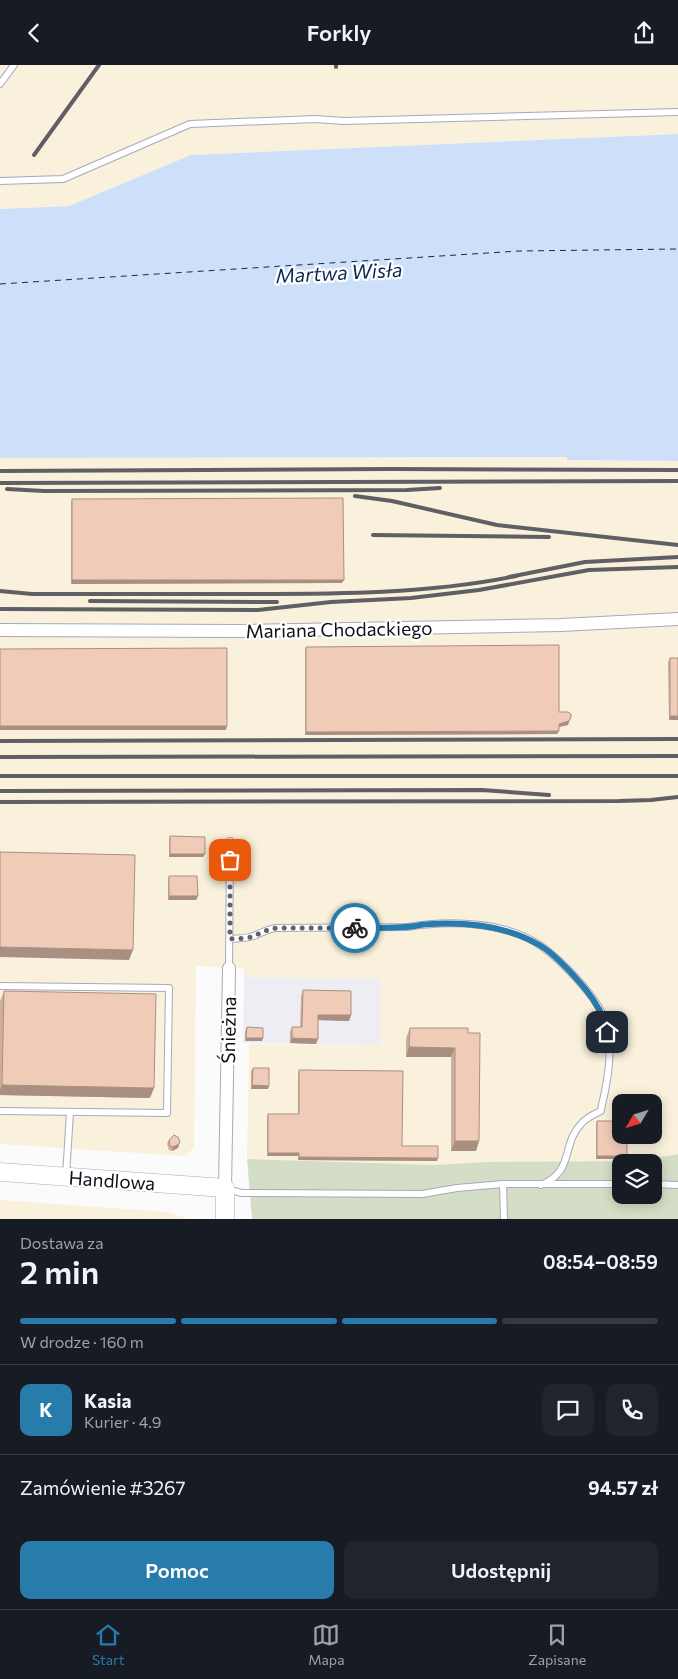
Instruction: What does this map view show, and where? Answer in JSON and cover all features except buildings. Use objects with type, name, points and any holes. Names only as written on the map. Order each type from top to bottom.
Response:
[{"type":"street","name":"Mariana Chodackiego","points":[[0,629],[236,631],[561,625],[678,619]]},
{"type":"street","name":"Śnieżna","points":[[224,1219],[230,968]]},
{"type":"street","name":"Handlowa","points":[[0,1172],[225,1188]]},
{"type":"lane","points":[[0,84],[14,65]]},
{"type":"lane","points":[[0,181],[63,179],[190,123],[678,112]]},
{"type":"lane","name":"Śnieżna","points":[[230,841],[230,968]]},
{"type":"lane","points":[[230,939],[246,938],[265,930],[276,928],[407,927],[460,923],[483,925],[515,933],[542,946],[572,974],[596,1002],[606,1022],[609,1042],[609,1063],[601,1111],[590,1116],[580,1124],[563,1167],[551,1181],[541,1185]]},
{"type":"lane","points":[[0,986],[169,988],[168,1113],[0,1111]]},
{"type":"lane","points":[[66,1177],[70,1111]]},
{"type":"lane","points":[[225,1188],[242,1193],[414,1194],[504,1184],[612,1184]]},
{"type":"lane","points":[[504,1184],[504,1219]]},
{"type":"lane","points":[[662,1184],[678,1185]]},
{"type":"shaded area","points":[[0,65],[678,65],[678,134],[191,155],[69,206],[0,209]]},
{"type":"shaded area","points":[[567,457],[567,460],[678,461],[678,1154],[662,1157],[662,1154],[612,1154],[612,1161],[485,1162],[436,1165],[247,1159],[249,1044],[381,1045],[381,979],[244,977],[244,969],[196,966],[194,1148],[184,1156],[0,1144],[0,458]]},
{"type":"shaded area","points":[[244,977],[381,979],[381,1045],[243,1043]]},
{"type":"shaded area","points":[[0,1200],[169,1212],[188,1219],[0,1219]]},
{"type":"green space","points":[[678,1154],[678,1219],[252,1219],[247,1159],[436,1165],[485,1162],[612,1161],[612,1204],[662,1204],[662,1157]]},
{"type":"water","name":"Martwa Wisła","points":[[678,134],[678,461],[567,460],[567,457],[0,458],[0,209],[69,206],[191,155]]},
{"type":"ferry route","points":[[0,284],[519,251],[678,249]]},
{"type":"railway","points":[[34,155],[99,65]]},
{"type":"railway","points":[[0,471],[678,470]]},
{"type":"railway","points":[[0,483],[678,481]]},
{"type":"railway","points":[[7,489],[44,491],[407,490],[440,488]]},
{"type":"railway","points":[[355,496],[392,501],[497,525],[678,545]]},
{"type":"railway","points":[[373,535],[549,537]]},
{"type":"railway","points":[[509,577],[585,562],[678,557]]},
{"type":"railway","points":[[0,609],[258,610],[331,602],[411,598],[479,590],[589,570],[678,567]]},
{"type":"railway","points":[[0,591],[32,594],[349,593],[416,590],[516,576]]},
{"type":"railway","points":[[90,601],[277,602]]},
{"type":"railway","points":[[0,741],[678,739]]},
{"type":"railway","points":[[0,757],[678,756]]},
{"type":"railway","points":[[0,776],[678,776]]},
{"type":"railway","points":[[0,791],[482,790],[549,795]]},
{"type":"railway","points":[[0,802],[619,801],[678,797]]},
{"type":"way so far","points":[[230,860],[230,939],[246,938],[265,930],[276,928],[355,928]]},
{"type":"route","points":[[355,928],[460,923],[483,925],[515,933],[542,946],[583,985],[596,1002],[606,1022],[607,1032]]}]
